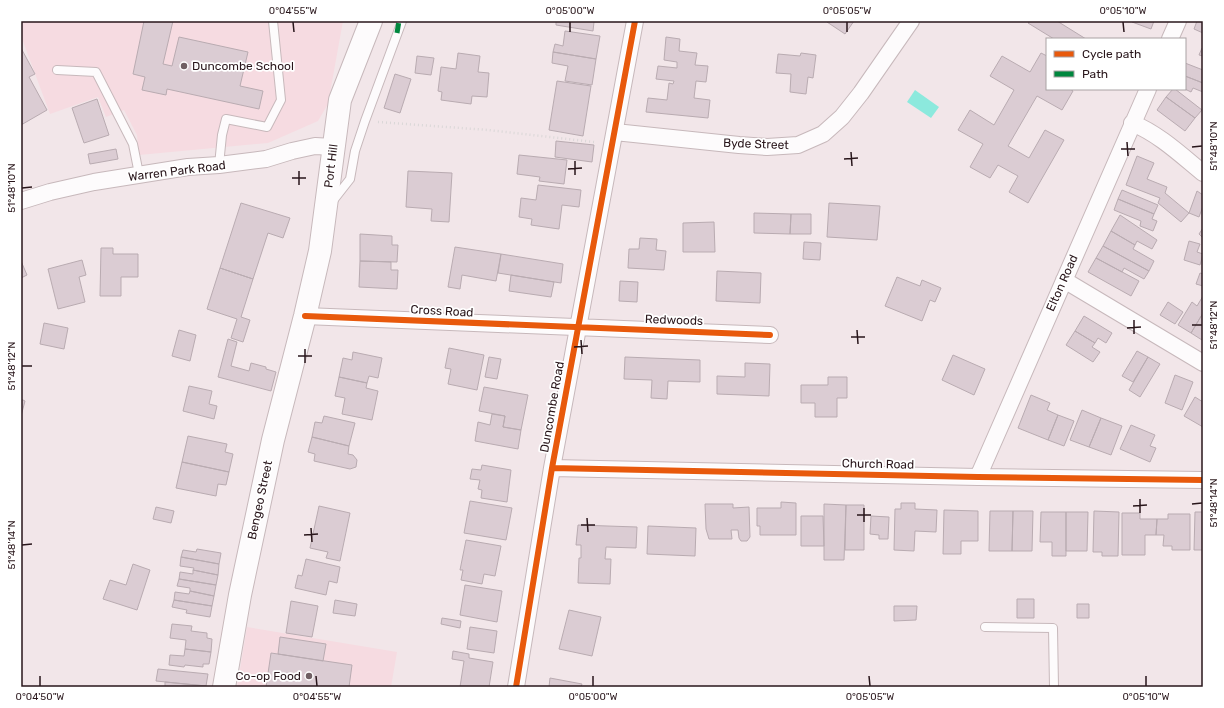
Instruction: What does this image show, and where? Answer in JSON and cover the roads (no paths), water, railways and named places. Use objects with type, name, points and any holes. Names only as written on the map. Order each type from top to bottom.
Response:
[{"type":"main road","name":"Port Hill","points":[[305,316],[320,251],[340,100],[371,21]]},
{"type":"main road","name":"Bengeo Street","points":[[224,687],[240,595],[273,440],[305,316]]},
{"type":"street","name":"Duncombe Road","points":[[516,687],[552,468],[635,21]]},
{"type":"street","name":"Byde Street","points":[[614,138],[768,147],[798,145],[823,134],[842,117],[861,93],[911,21]]},
{"type":"street","points":[[1170,38],[1178,21]]},
{"type":"street","name":"Elton Road","points":[[978,477],[1148,90]]},
{"type":"street","points":[[1132,123],[1144,128],[1160,139],[1203,173]]},
{"type":"street","name":"Warren Park Road","points":[[21,201],[86,183],[188,167],[266,159],[315,146],[333,147]]},
{"type":"street","points":[[1064,280],[1203,363]]},
{"type":"street","name":"Cross Road","points":[[305,316],[578,328]]},
{"type":"street","name":"Redwoods","points":[[578,328],[770,335]]},
{"type":"street","name":"Church Road","points":[[552,468],[1203,480]]},
{"type":"lane","points":[[219,165],[222,135],[226,119],[268,127],[281,100],[273,21]]},
{"type":"lane","points":[[325,211],[350,178],[355,151],[402,21]]},
{"type":"lane","points":[[57,70],[96,72],[133,144],[139,174]]},
{"type":"lane","points":[[985,627],[1053,628],[1054,687]]},
{"type":"place","name":"Duncombe School","points":[[184,66]]},
{"type":"place","name":"Co-op Food","points":[[309,676]]}]
